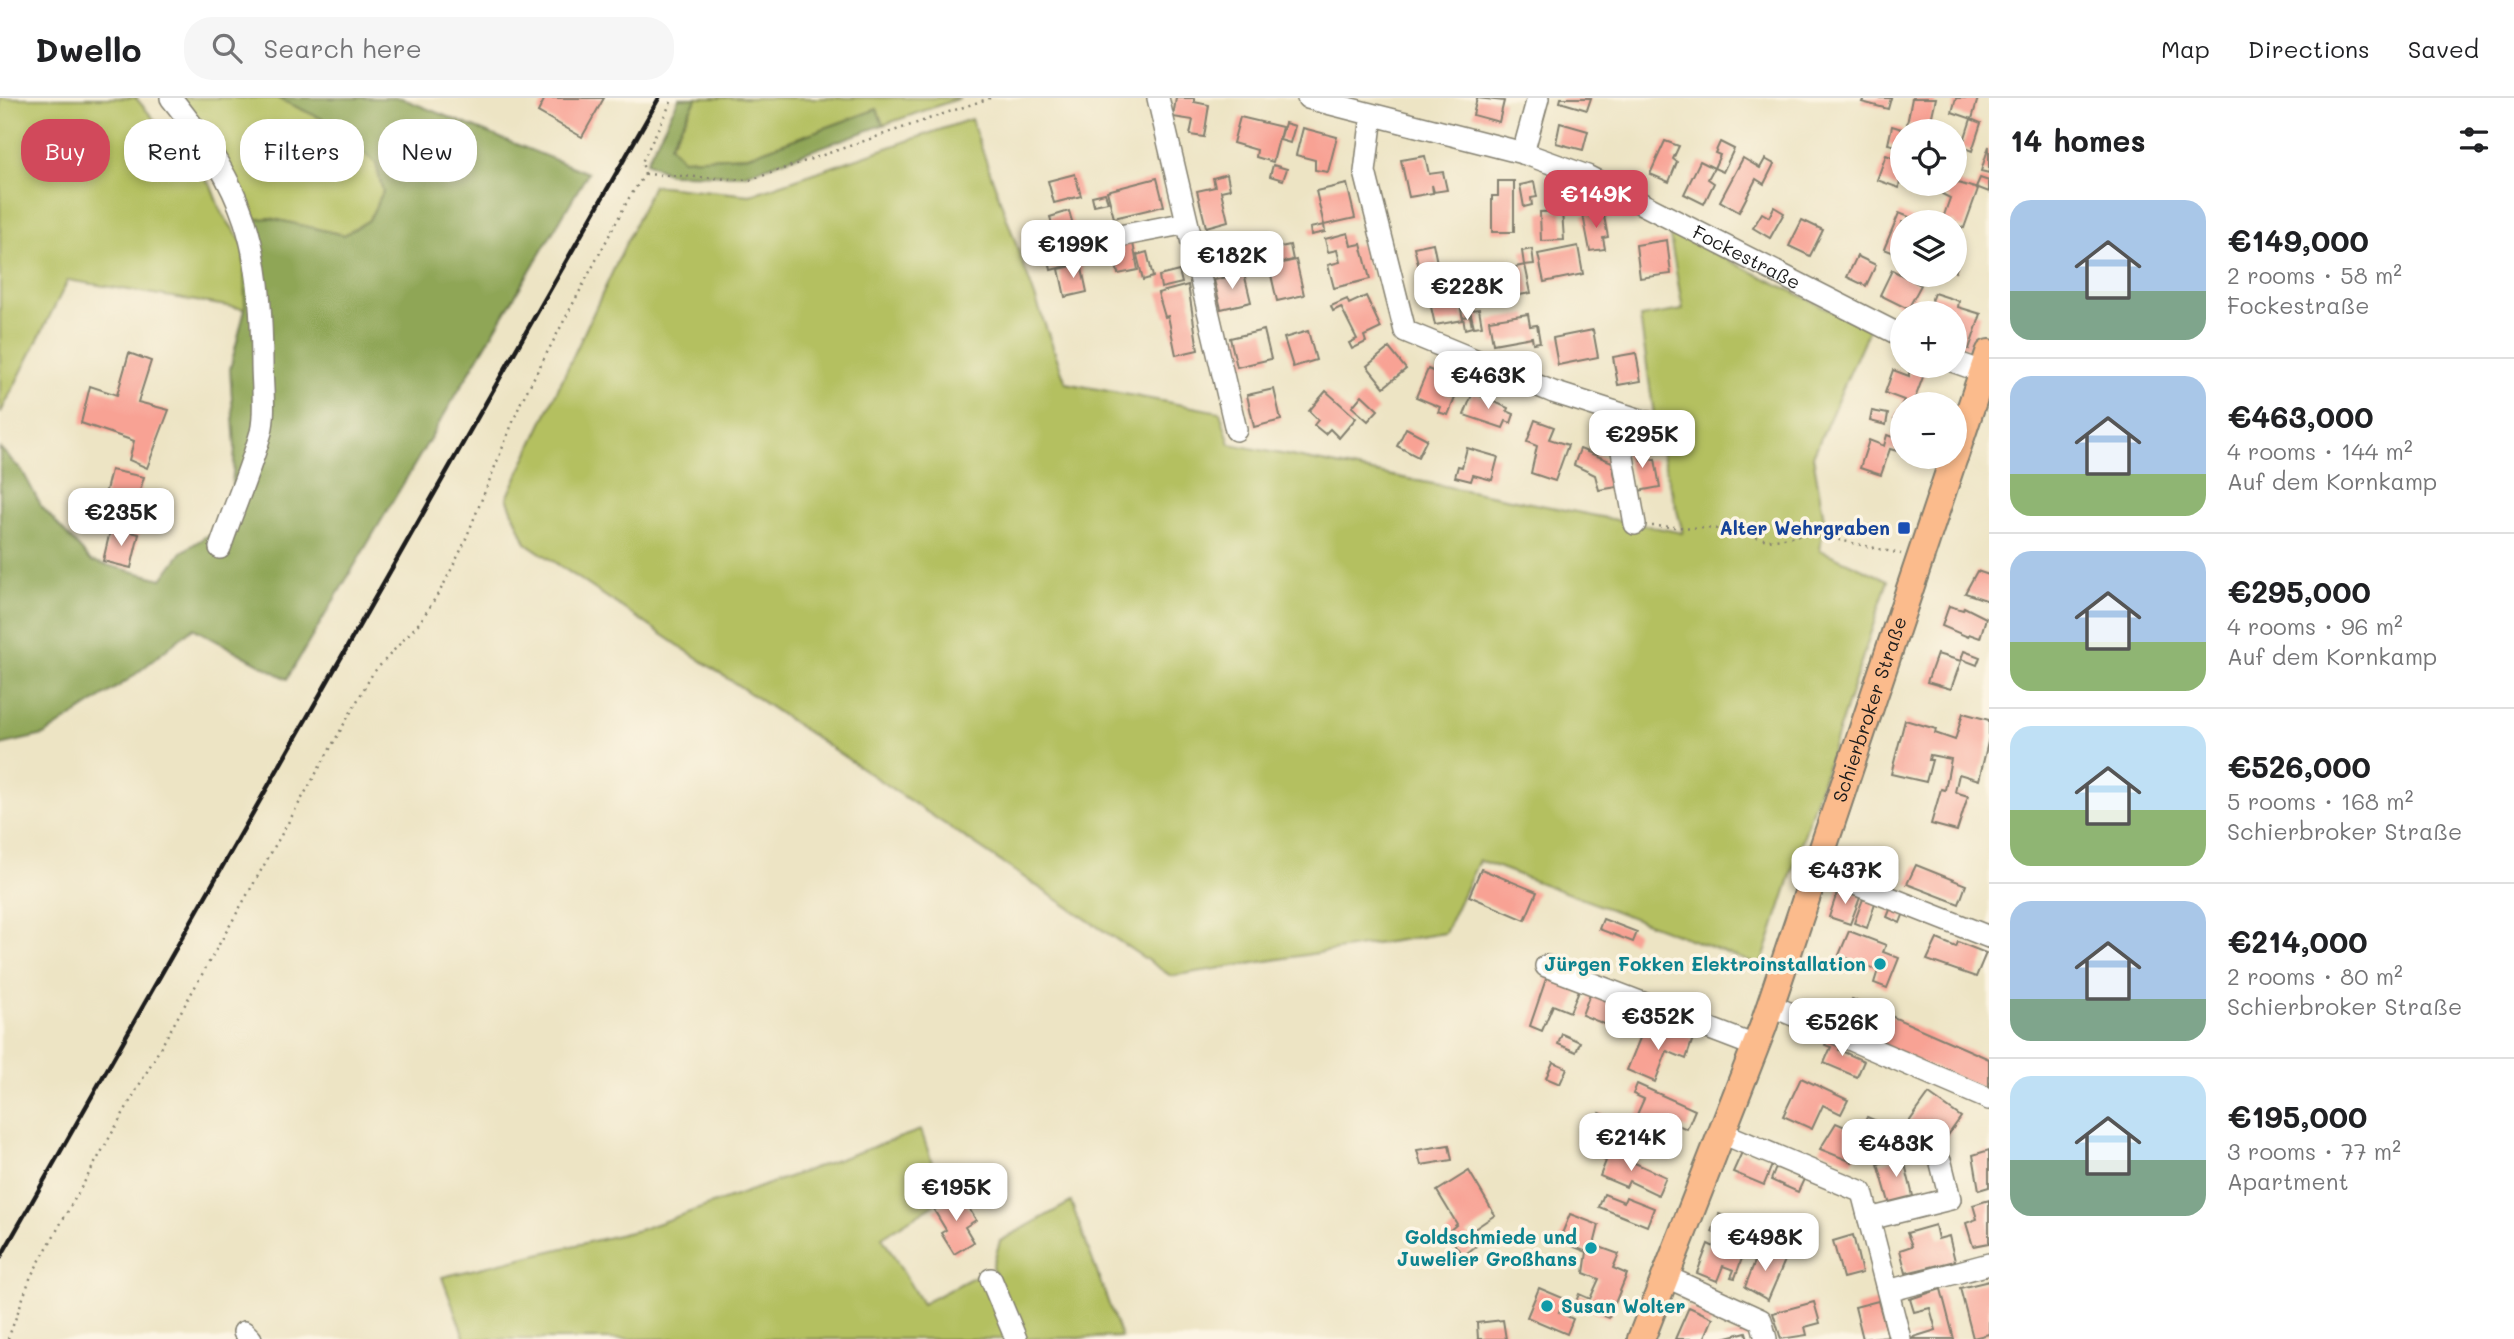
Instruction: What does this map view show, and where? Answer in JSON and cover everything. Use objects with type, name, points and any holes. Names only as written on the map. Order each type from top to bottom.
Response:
[{"type":"main road","name":"Schierbroker Straße","points":[[1967,430],[1981,403],[1986,363]]},
{"type":"main road","name":"Schierbroker Straße","points":[[1641,1339],[1770,1005],[1950,469]]},
{"type":"street","points":[[171,98],[195,128],[235,190],[255,248],[261,299],[262,429],[220,548]]},
{"type":"street","points":[[1158,98],[1236,430]]},
{"type":"street","name":"Fockestraße","points":[[1308,98],[1523,153],[1587,176],[1890,330]]},
{"type":"street","points":[[1523,153],[1538,98]]},
{"type":"street","points":[[1372,115],[1365,173],[1405,331],[1553,392],[1650,423]]},
{"type":"street","points":[[1104,239],[1187,223]]},
{"type":"street","points":[[1967,362],[1986,363]]},
{"type":"street","points":[[1615,412],[1635,524]]},
{"type":"street","points":[[1817,869],[1989,937]]},
{"type":"street","points":[[1546,966],[1755,1046]]},
{"type":"street","points":[[1770,1005],[1989,1099]]},
{"type":"street","points":[[1722,1133],[1862,1192],[1900,1339]]},
{"type":"street","points":[[1869,1219],[1950,1199],[1941,1163]]},
{"type":"street","points":[[1888,1291],[1989,1264]]},
{"type":"street","points":[[1667,1277],[1761,1320],[1766,1339]]},
{"type":"street","points":[[991,1279],[1016,1339]]},
{"type":"path","points":[[8,1339],[31,1276],[373,673],[420,622],[443,586],[463,546],[520,402],[629,198],[645,174],[642,162],[673,98]]},
{"type":"path","points":[[645,174],[750,180],[990,98]]},
{"type":"path","points":[[1635,524],[1723,529],[1768,540],[1813,534],[1906,555]]},
{"type":"green space","points":[[0,98],[136,98],[154,119],[124,119],[124,182],[208,182],[221,212],[245,246],[245,309],[68,280],[0,414]]},
{"type":"green space","points":[[181,98],[277,98],[323,119],[240,119],[240,182],[364,182],[364,153],[376,163],[378,182],[381,182],[383,192],[369,220],[344,235],[270,218],[257,220],[226,167],[226,119],[198,119]]},
{"type":"green space","points":[[277,98],[401,98],[453,119],[378,119],[378,171],[376,163],[364,153],[364,119],[323,119]]},
{"type":"green space","points":[[679,98],[697,98],[670,145],[682,159],[748,156],[877,109],[883,125],[743,175],[669,174],[646,162]]},
{"type":"green space","points":[[697,98],[960,98],[883,125],[877,109],[748,156],[682,159],[670,146]]},
{"type":"green space","points":[[971,119],[1066,383],[1220,412],[1230,444],[1683,533],[1657,436],[1640,317],[1683,310],[1669,231],[1869,329],[1813,456],[1824,519],[1820,550],[1888,580],[1761,966],[1479,860],[1445,933],[1171,976],[526,543],[507,498],[653,185],[750,195]]},
{"type":"green space","points":[[477,128],[588,173],[287,679],[193,628],[131,678],[44,735],[0,745],[0,448],[23,472],[41,506],[91,561],[162,579],[182,552],[211,533],[230,510],[235,448],[230,369],[245,309],[244,259],[248,220],[270,218],[344,235],[369,220],[383,192],[381,182],[477,182]]},
{"type":"green space","points":[[921,1130],[944,1198],[882,1237],[922,1304],[985,1271],[1008,1339],[465,1339],[442,1277],[639,1230]]},
{"type":"green space","points":[[1071,1202],[1121,1337],[1021,1339],[992,1267],[1000,1241]]},
{"type":"building","points":[[545,98],[604,98],[582,137],[538,112]]},
{"type":"building","points":[[1176,98],[1194,98],[1194,102],[1209,105],[1204,137],[1190,135],[1193,120],[1173,117]]},
{"type":"building","points":[[1477,98],[1504,101],[1499,122],[1473,115]]},
{"type":"building","points":[[1561,98],[1591,98],[1587,110],[1560,102]]},
{"type":"building","points":[[1864,98],[1891,98],[1888,109],[1862,102]]},
{"type":"building","points":[[1912,98],[1936,98],[1931,119],[1908,119]]},
{"type":"building","points":[[1956,98],[1978,98],[1972,119],[1952,112]]},
{"type":"building","points":[[1240,117],[1282,127],[1273,162],[1256,157],[1257,150],[1233,143]]},
{"type":"building","points":[[1971,119],[1981,123],[1972,151],[1967,149],[1967,131]]},
{"type":"building","points":[[1285,123],[1295,126],[1290,143],[1280,140]]},
{"type":"building","points":[[1560,123],[1588,131],[1583,150],[1556,143]]},
{"type":"building","points":[[1303,128],[1337,137],[1328,172],[1315,170],[1315,160],[1296,155]]},
{"type":"building","points":[[1665,141],[1679,146],[1673,159],[1677,162],[1669,182],[1650,174]]},
{"type":"building","points":[[1720,142],[1734,149],[1723,172],[1714,168],[1720,155],[1715,153]]},
{"type":"building","points":[[1989,146],[1989,173],[1981,171]]},
{"type":"building","points":[[1886,155],[1890,156],[1890,185],[1877,180]]},
{"type":"building","points":[[1425,156],[1429,174],[1443,172],[1447,190],[1434,192],[1432,185],[1433,193],[1409,197],[1401,160]]},
{"type":"building","points":[[1743,158],[1760,168],[1765,159],[1774,164],[1764,184],[1756,179],[1739,212],[1720,201]]},
{"type":"building","points":[[1700,161],[1714,168],[1708,179],[1714,183],[1704,204],[1684,194]]},
{"type":"building","points":[[1273,165],[1287,169],[1283,180],[1270,176]]},
{"type":"building","points":[[1075,174],[1081,196],[1054,203],[1048,181]]},
{"type":"building","points":[[1227,174],[1230,189],[1221,191],[1228,221],[1206,227],[1197,191],[1215,187],[1213,178]]},
{"type":"building","points":[[1157,178],[1164,206],[1114,218],[1107,191]]},
{"type":"building","points":[[1980,178],[1989,181],[1989,192],[1976,187]]},
{"type":"building","points":[[1498,181],[1514,181],[1514,232],[1492,232],[1492,196],[1498,196]]},
{"type":"building","points":[[1534,182],[1537,197],[1531,198],[1532,205],[1524,207],[1520,185]]},
{"type":"building","points":[[1347,184],[1355,218],[1324,225],[1316,191]]},
{"type":"building","points":[[1967,186],[1978,189],[1967,220],[1967,210],[1946,210],[1950,198],[1946,196],[1967,196]]},
{"type":"building","points":[[1105,193],[1108,202],[1094,205],[1092,196]]},
{"type":"building","points":[[1774,207],[1784,213],[1770,238],[1753,228],[1762,213],[1769,217]]},
{"type":"building","points":[[1069,211],[1077,239],[1058,244],[1050,217]]},
{"type":"building","points":[[1562,211],[1564,240],[1541,241],[1540,212]]},
{"type":"building","points":[[1603,211],[1608,237],[1603,238],[1605,249],[1590,251],[1583,215]]},
{"type":"building","points":[[1802,220],[1823,230],[1810,256],[1789,246]]},
{"type":"building","points":[[1324,225],[1325,232],[1311,235],[1310,228]]},
{"type":"building","points":[[1348,233],[1351,246],[1361,244],[1370,279],[1334,288],[1328,265],[1340,262],[1337,250],[1328,252],[1325,239]]},
{"type":"building","points":[[1890,235],[1890,251],[1884,249]]},
{"type":"building","points":[[1667,240],[1671,274],[1640,278],[1636,245]]},
{"type":"building","points":[[1133,243],[1138,270],[1118,274],[1113,248]]},
{"type":"building","points":[[1433,243],[1438,268],[1420,272],[1414,247]]},
{"type":"building","points":[[1067,245],[1075,264],[1051,270],[1047,250]]},
{"type":"building","points":[[1290,245],[1293,260],[1279,263],[1276,248]]},
{"type":"building","points":[[1578,246],[1583,274],[1544,282],[1538,254]]},
{"type":"building","points":[[1532,249],[1534,264],[1524,265],[1522,251]]},
{"type":"building","points":[[1147,252],[1153,277],[1143,280],[1137,255]]},
{"type":"building","points":[[1857,256],[1876,265],[1866,286],[1847,277]]},
{"type":"building","points":[[1296,260],[1304,295],[1277,301],[1269,266]]},
{"type":"building","points":[[1081,264],[1087,292],[1065,297],[1059,269]]},
{"type":"building","points":[[1525,265],[1531,293],[1502,298],[1497,271]]},
{"type":"building","points":[[1179,271],[1182,283],[1161,288],[1159,276]]},
{"type":"building","points":[[1244,273],[1251,302],[1221,309],[1214,280]]},
{"type":"building","points":[[1890,274],[1890,287],[1920,287],[1912,301],[1892,301],[1880,295]]},
{"type":"building","points":[[1188,285],[1198,350],[1176,355],[1168,316],[1165,317],[1158,293]]},
{"type":"building","points":[[1457,288],[1463,320],[1435,325],[1428,293]]},
{"type":"building","points":[[1934,293],[1959,301],[1931,301]]},
{"type":"building","points":[[1366,296],[1381,328],[1364,336],[1366,342],[1352,349],[1349,343],[1357,339],[1341,307],[1333,311],[1331,306],[1347,299],[1349,304]]},
{"type":"building","points":[[1479,309],[1482,326],[1474,327],[1470,310]]},
{"type":"building","points":[[1967,310],[1981,314],[1969,349],[1967,348]]},
{"type":"building","points":[[1528,314],[1530,326],[1537,325],[1540,342],[1533,343],[1532,337],[1493,344],[1489,320]]},
{"type":"building","points":[[1470,316],[1472,327],[1465,329],[1463,317]]},
{"type":"building","points":[[1264,330],[1271,359],[1237,367],[1230,338]]},
{"type":"building","points":[[1593,330],[1598,357],[1558,365],[1553,338]]},
{"type":"building","points":[[1308,331],[1316,360],[1293,367],[1284,338]]},
{"type":"building","points":[[1389,348],[1406,369],[1384,387],[1367,366]]},
{"type":"building","points":[[129,353],[151,361],[138,402],[169,410],[147,468],[129,460],[134,441],[81,423],[90,386],[117,395]]},
{"type":"building","points":[[1636,353],[1641,381],[1618,385],[1613,357]]},
{"type":"building","points":[[1428,369],[1452,380],[1446,394],[1455,398],[1448,415],[1438,412],[1440,407],[1416,397]]},
{"type":"building","points":[[1890,378],[1923,378],[1917,392],[1885,393]]},
{"type":"building","points":[[1274,389],[1281,420],[1254,427],[1247,395]]},
{"type":"building","points":[[1326,391],[1356,418],[1339,438],[1330,429],[1325,434],[1314,425],[1318,420],[1309,411]]},
{"type":"building","points":[[1473,392],[1508,408],[1507,411],[1514,414],[1511,423],[1506,421],[1503,428],[1464,415]]},
{"type":"building","points":[[1362,395],[1378,410],[1368,421],[1352,407]]},
{"type":"building","points":[[1872,411],[1888,414],[1886,425],[1870,421]]},
{"type":"building","points":[[1535,420],[1554,427],[1549,439],[1568,445],[1555,481],[1531,473],[1537,446],[1527,442]]},
{"type":"building","points":[[1406,428],[1427,439],[1418,457],[1397,446]]},
{"type":"building","points":[[1887,435],[1890,436],[1890,449],[1881,475],[1860,468],[1869,440],[1884,446]]},
{"type":"building","points":[[1638,446],[1641,461],[1655,459],[1660,487],[1638,491],[1623,449]]},
{"type":"building","points":[[1467,448],[1498,457],[1492,480],[1473,475],[1471,481],[1455,477],[1458,466],[1462,467]]},
{"type":"building","points":[[1580,449],[1612,462],[1617,487],[1599,490],[1595,475],[1574,465]]},
{"type":"building","points":[[111,470],[144,477],[134,511],[103,503]]},
{"type":"building","points":[[111,527],[139,534],[131,568],[103,561]]},
{"type":"building","points":[[1977,571],[1989,575],[1989,601],[1965,593]]},
{"type":"building","points":[[1949,606],[1963,610],[1964,607],[1986,618],[1980,638],[1969,634],[1968,637],[1942,626]]},
{"type":"building","points":[[1964,651],[1980,657],[1977,665],[1961,659]]},
{"type":"building","points":[[1937,654],[1961,661],[1951,689],[1927,682]]},
{"type":"building","points":[[1963,713],[1989,720],[1989,738],[1979,780],[1959,774],[1955,792],[1968,796],[1957,831],[1931,824],[1941,789],[1945,790],[1951,759],[1930,755],[1929,760],[1932,760],[1926,782],[1891,774],[1905,720],[1936,729],[1935,733],[1955,740]]},
{"type":"building","points":[[1854,854],[1889,871],[1884,886],[1847,872]]},
{"type":"building","points":[[1916,865],[1966,885],[1959,904],[1907,884]]},
{"type":"building","points":[[1481,869],[1537,892],[1525,920],[1469,896]]},
{"type":"building","points":[[1839,887],[1861,895],[1850,924],[1829,917]]},
{"type":"building","points":[[1863,899],[1875,903],[1867,928],[1854,923]]},
{"type":"building","points":[[1892,905],[1905,910],[1900,923],[1887,917]]},
{"type":"building","points":[[1603,919],[1637,932],[1633,942],[1599,929]]},
{"type":"building","name":"Jürgen Fokken Elektroinstallation","points":[[1849,931],[1886,945],[1883,952],[1899,958],[1887,988],[1874,983],[1878,970],[1839,955]]},
{"type":"building","points":[[1937,939],[1956,947],[1958,942],[1986,953],[1976,977],[1927,960]]},
{"type":"building","points":[[1549,970],[1582,983],[1570,1012],[1553,1005],[1542,1031],[1530,1026]]},
{"type":"building","points":[[1591,991],[1639,1009],[1629,1034],[1582,1015]]},
{"type":"building","points":[[1852,999],[1989,1059],[1989,1091],[1840,1028]]},
{"type":"building","points":[[1659,1025],[1693,1038],[1686,1059],[1667,1051],[1655,1082],[1627,1070],[1642,1033],[1655,1038]]},
{"type":"building","points":[[1562,1034],[1580,1042],[1576,1052],[1558,1044]]},
{"type":"building","points":[[1830,1034],[1843,1040],[1839,1050],[1864,1061],[1857,1077],[1824,1063],[1831,1047],[1825,1045]]},
{"type":"building","points":[[1553,1062],[1567,1068],[1560,1084],[1546,1078]]},
{"type":"building","points":[[1801,1078],[1848,1100],[1841,1114],[1823,1105],[1812,1129],[1783,1116]]},
{"type":"building","points":[[1637,1084],[1695,1110],[1687,1129],[1666,1120],[1662,1131],[1635,1119],[1644,1099],[1633,1094]]},
{"type":"building","points":[[1929,1094],[1961,1117],[1941,1145],[1929,1133],[1925,1141],[1906,1126]]},
{"type":"building","points":[[1600,1113],[1660,1139],[1653,1151],[1627,1137],[1624,1146],[1592,1133]]},
{"type":"building","points":[[1867,1117],[1888,1126],[1876,1144],[1862,1137],[1852,1162],[1820,1149],[1836,1123],[1859,1133]]},
{"type":"building","points":[[1449,1145],[1452,1160],[1421,1165],[1417,1150]]},
{"type":"building","points":[[1626,1148],[1638,1153],[1635,1159],[1624,1154]]},
{"type":"building","points":[[1606,1150],[1666,1177],[1658,1195],[1629,1181],[1626,1187],[1600,1176],[1606,1161],[1602,1159]]},
{"type":"building","points":[[1989,1150],[1989,1187],[1979,1190],[1973,1155]]},
{"type":"building","points":[[1742,1152],[1772,1165],[1764,1185],[1733,1172]]},
{"type":"building","points":[[1903,1156],[1913,1196],[1889,1202],[1878,1164]]},
{"type":"building","points":[[1777,1165],[1805,1177],[1798,1192],[1771,1180]]},
{"type":"building","points":[[1469,1171],[1495,1215],[1467,1234],[1476,1246],[1463,1256],[1447,1233],[1457,1224],[1437,1191]]},
{"type":"building","points":[[1604,1194],[1624,1202],[1626,1197],[1654,1208],[1647,1226],[1599,1207]]},
{"type":"building","points":[[961,1195],[976,1220],[965,1227],[974,1242],[954,1254],[941,1233],[946,1230],[934,1210]]},
{"type":"building","points":[[1989,1200],[1989,1243],[1973,1246],[1966,1223],[1977,1219],[1973,1205]]},
{"type":"building","name":"Goldschmiede und Juwelier Großhans","points":[[1570,1214],[1599,1225],[1594,1245],[1619,1254],[1613,1268],[1627,1274],[1609,1318],[1575,1304],[1579,1294],[1590,1299],[1599,1279],[1584,1273],[1587,1252],[1559,1241]]},
{"type":"building","points":[[1719,1214],[1744,1224],[1737,1242],[1727,1238],[1723,1250],[1742,1258],[1735,1278],[1731,1277],[1734,1270],[1723,1266],[1717,1281],[1697,1273],[1708,1244],[1714,1247],[1719,1235],[1712,1232]]},
{"type":"building","points":[[1935,1225],[1938,1239],[1949,1236],[1955,1261],[1906,1273],[1900,1250],[1912,1246],[1907,1233]]},
{"type":"building","points":[[1853,1235],[1862,1273],[1843,1278],[1833,1241]]},
{"type":"building","points":[[1761,1246],[1786,1258],[1768,1300],[1745,1287]]},
{"type":"building","points":[[1989,1281],[1989,1334],[1973,1338],[1960,1288]]},
{"type":"building","name":"Susan Wolter","points":[[1539,1288],[1565,1299],[1559,1312],[1573,1319],[1567,1334],[1527,1317]]},
{"type":"building","points":[[1941,1289],[1954,1339],[1907,1339],[1936,1330],[1930,1308],[1914,1312],[1910,1299]]},
{"type":"building","points":[[1878,1301],[1888,1336],[1863,1339],[1855,1307]]},
{"type":"building","points":[[1814,1302],[1820,1323],[1805,1327],[1807,1335],[1781,1339],[1773,1313]]},
{"type":"building","points":[[1689,1307],[1713,1318],[1704,1339],[1675,1339]]},
{"type":"building","points":[[1503,1320],[1506,1339],[1478,1339],[1477,1323]]},
{"type":"building","points":[[1746,1332],[1748,1339],[1723,1339],[1723,1338]]},
{"type":"railway","points":[[0,1258],[659,98]]},
{"type":"place","name":"Alter Wehrgraben","points":[[1904,528]]},
{"type":"place","name":"Jürgen Fokken Elektroinstallation","points":[[1880,964]]},
{"type":"place","name":"Goldschmiede und Juwelier Großhans","points":[[1591,1248]]},
{"type":"place","name":"Susan Wolter","points":[[1547,1306]]}]
